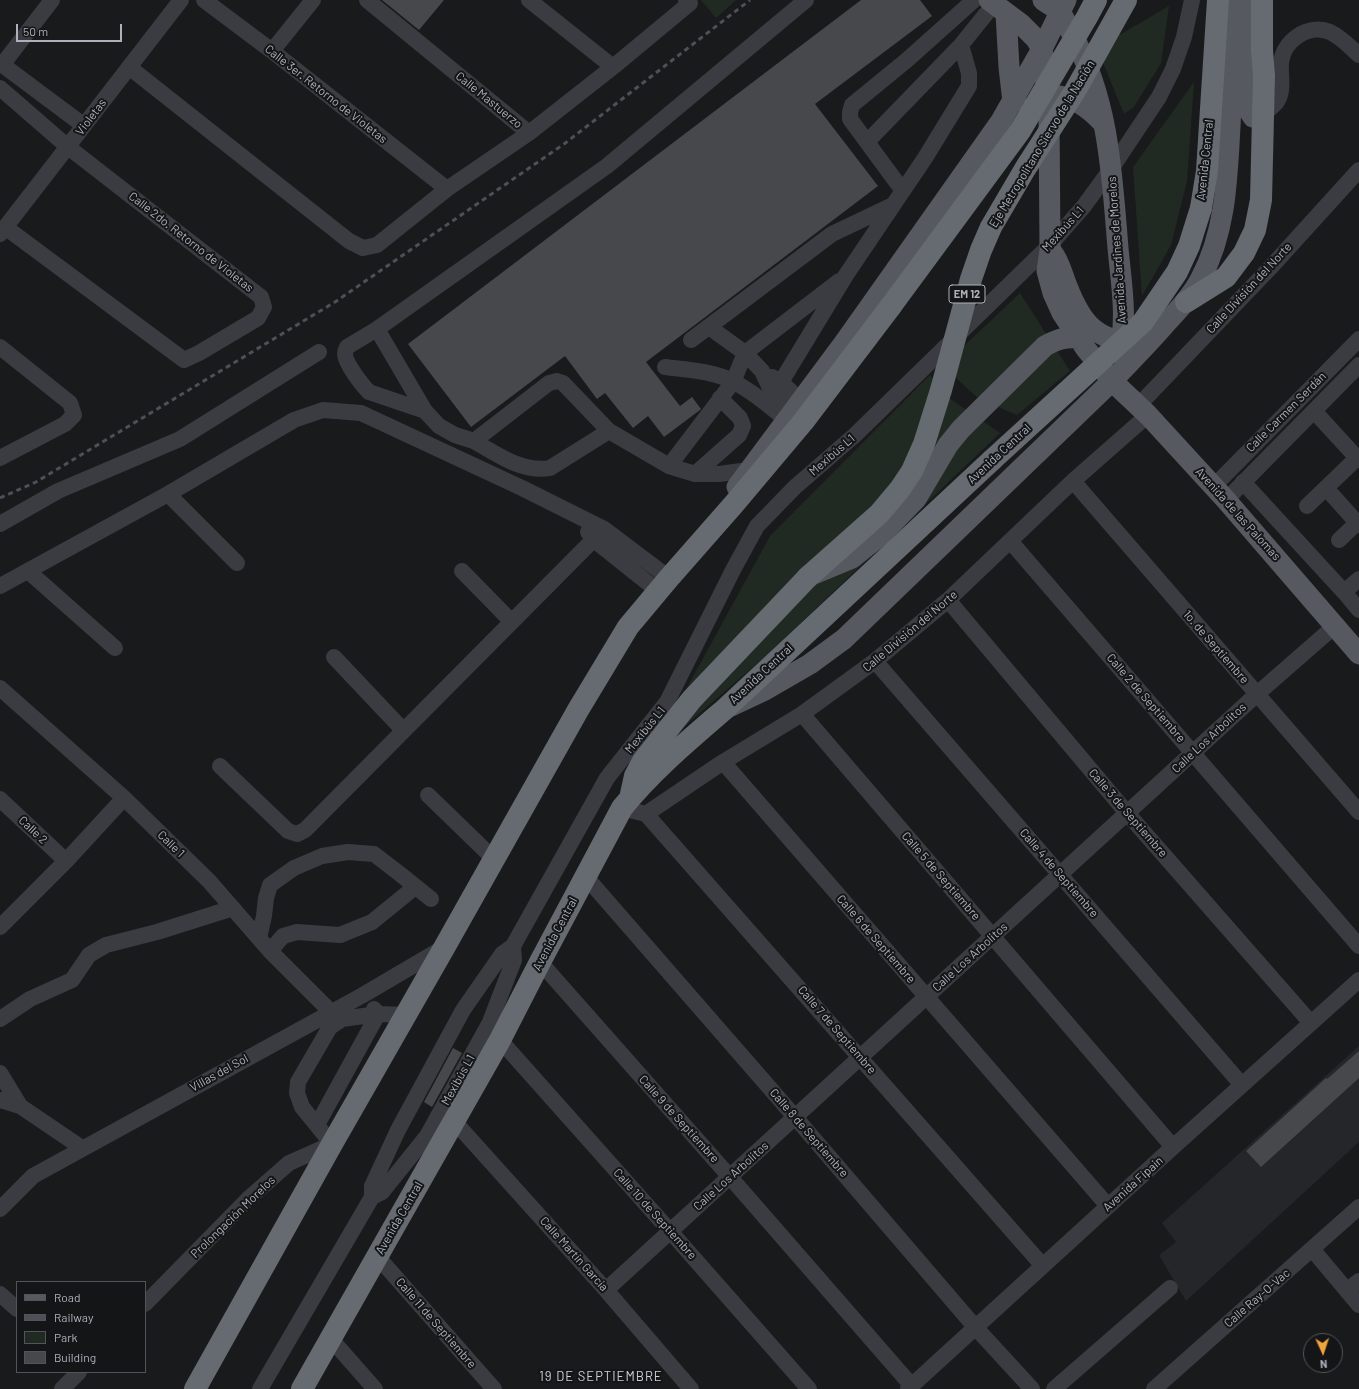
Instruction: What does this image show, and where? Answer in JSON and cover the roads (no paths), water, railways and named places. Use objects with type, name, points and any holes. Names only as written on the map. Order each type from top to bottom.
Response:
[{"type":"highway","points":[[195,1389],[578,710],[628,627],[663,584],[734,504],[803,422],[891,306],[1020,131],[1096,0]]},
{"type":"highway","name":"Eje Metropolitano Siervo de la Nación","points":[[626,803],[635,776],[643,761],[692,699],[808,577],[879,514],[900,489],[912,471],[924,444],[941,390],[971,279],[991,227],[1025,169],[1075,91],[1126,0]]},
{"type":"highway","name":"Avenida Central","points":[[302,1389],[500,1040],[540,962],[626,803],[682,746],[725,709],[992,460],[1143,322],[1177,272],[1189,246],[1201,208],[1207,171],[1218,0]]},
{"type":"highway","points":[[1186,302],[1226,277],[1244,253],[1254,230],[1261,200],[1258,116],[1264,76],[1262,50],[1262,0]]},
{"type":"main road","points":[[997,8],[1036,0]]},
{"type":"main road","name":"Avenida Jardines de Morelos","points":[[1043,0],[1063,6],[1094,84],[1104,124],[1111,170],[1123,312],[1122,343],[1112,381]]},
{"type":"main road","points":[[725,709],[772,687],[810,664],[844,639],[1112,381],[1186,302],[1201,278],[1223,217],[1227,182],[1234,27],[1237,0]]},
{"type":"main road","points":[[1249,0],[1251,18],[1246,101],[1247,106],[1258,116]]},
{"type":"main road","points":[[690,554],[749,470],[844,343],[1001,121],[1042,49],[1063,6]]},
{"type":"main road","points":[[997,8],[1036,38],[1042,49],[1048,94],[1050,248],[1047,271],[1053,293],[1062,313],[1086,349],[1112,381]]},
{"type":"main road","points":[[997,8],[1009,66],[1013,102]]},
{"type":"main road","points":[[1013,102],[1048,94],[1057,95],[1075,101],[1091,110],[1104,124]]},
{"type":"main road","points":[[1050,248],[1058,260],[1072,298],[1083,318],[1092,329],[1106,338],[1122,343],[1148,344]]},
{"type":"main road","points":[[808,577],[852,558],[881,535],[916,499],[948,445],[966,424],[1045,346],[1058,339],[1069,337],[1079,338]]},
{"type":"main road","name":"Avenida de las Palomas","points":[[1112,381],[1143,410],[1220,493],[1336,625],[1359,654]]},
{"type":"street","points":[[52,0],[1,64],[83,125]]},
{"type":"street","name":"Violetas","points":[[3,231],[68,147],[83,125],[182,0]]},
{"type":"street","name":"Calle 3er. Retorno de Violetas","points":[[204,0],[447,189]]},
{"type":"street","points":[[272,52],[313,0]]},
{"type":"street","name":"Calle Mastuerzo","points":[[367,0],[529,133],[613,68],[688,2]]},
{"type":"street","points":[[529,0],[613,68]]},
{"type":"street","points":[[425,411],[369,392],[363,387],[347,361],[345,354],[347,347],[377,329],[607,166],[806,0]]},
{"type":"street","name":"Mexibús L1","points":[[260,1389],[372,1197],[372,1186],[398,1130],[463,1010],[502,954],[513,946],[607,778],[667,702],[733,570],[757,526],[795,487],[856,435],[1050,248],[1111,170],[1159,98],[1173,69],[1184,37],[1192,0]]},
{"type":"street","points":[[867,142],[997,8]]},
{"type":"street","points":[[903,191],[850,119],[852,105],[907,60],[997,8]]},
{"type":"street","points":[[1258,116],[1279,99],[1281,92],[1281,62],[1284,51],[1289,43],[1298,35],[1318,29],[1329,31],[1339,37],[1359,55]]},
{"type":"street","points":[[781,382],[846,275],[925,158],[969,86],[969,73],[962,44]]},
{"type":"street","points":[[129,67],[350,241],[363,248],[377,245],[447,189],[529,133]]},
{"type":"street","points":[[0,88],[68,147]]},
{"type":"street","name":"Calle 2do. Retorno de Violetas","points":[[3,231],[184,360],[199,353],[258,318],[264,307],[261,297],[68,147]]},
{"type":"street","name":"Calle División del Norte","points":[[646,814],[722,762],[802,714],[875,662],[948,600],[1073,481],[1143,410],[1359,170]]},
{"type":"street","points":[[691,340],[832,234],[894,204]]},
{"type":"street","points":[[669,466],[733,382],[746,353],[846,275]]},
{"type":"street","points":[[709,327],[746,353],[762,371],[770,388],[793,411]]},
{"type":"street","points":[[377,329],[425,411],[439,426],[455,435],[474,441],[503,458],[540,470],[550,468],[609,431]]},
{"type":"street","name":"Calle Carmen Serdán","points":[[1220,493],[1359,339]]},
{"type":"street","points":[[0,347],[70,403],[74,415],[65,424],[0,458]]},
{"type":"street","points":[[0,524],[58,491],[180,439],[319,352]]},
{"type":"street","name":"Calle Carmen Serdán","points":[[1220,493],[1243,482],[1359,365]]},
{"type":"street","name":"Calle Carmen Serdán","points":[[1358,459],[1314,411],[1359,365]]},
{"type":"street","points":[[665,367],[706,373],[733,382],[766,403],[793,411]]},
{"type":"street","points":[[762,371],[781,382],[793,411]]},
{"type":"street","points":[[474,441],[549,383],[557,381],[564,383],[609,431],[669,466],[695,474],[719,474],[749,470]]},
{"type":"street","points":[[695,474],[739,435],[743,426],[740,418],[720,398]]},
{"type":"street","points":[[0,586],[168,494],[294,420],[323,410],[360,413],[522,488],[576,515],[663,584]]},
{"type":"street","points":[[1307,506],[1358,459]]},
{"type":"street","name":"1o. de Septiembre","points":[[1073,481],[1359,812]]},
{"type":"street","name":"Avenida de las Palomas","points":[[1243,482],[1344,592],[1358,605]]},
{"type":"street","points":[[1326,488],[1358,524],[1339,540]]},
{"type":"street","points":[[168,494],[237,563]]},
{"type":"street","points":[[220,766],[288,831],[297,834],[305,830],[599,534]]},
{"type":"street","name":"Calle 2 de Septiembre","points":[[1010,542],[1359,946]]},
{"type":"street","points":[[28,571],[115,648]]},
{"type":"street","points":[[462,571],[512,622]]},
{"type":"street","points":[[1344,592],[1359,579]]},
{"type":"street","name":"Calle 3 de Septiembre","points":[[948,600],[1127,813],[1312,1024]]},
{"type":"street","name":"Calle Los Arbolitos","points":[[606,1290],[1257,694],[1336,625]]},
{"type":"street","points":[[334,657],[403,730]]},
{"type":"street","name":"Calle 4 de Septiembre","points":[[875,662],[1242,1085]]},
{"type":"street","name":"Calle 1","points":[[0,688],[124,798],[209,881],[270,951],[331,1012]]},
{"type":"street","name":"Calle 5 de Septiembre","points":[[802,714],[1173,1147]]},
{"type":"street","name":"Calle 6 de Septiembre","points":[[722,762],[1108,1206]]},
{"type":"street","points":[[428,795],[494,859]]},
{"type":"street","points":[[2,920],[66,861],[124,798]]},
{"type":"street","name":"Calle 2","points":[[0,799],[66,861]]},
{"type":"street","points":[[626,803],[646,814]]},
{"type":"street","name":"Calle 7 de Septiembre","points":[[646,814],[1043,1266]]},
{"type":"street","points":[[259,938],[266,898],[270,885],[294,868],[322,856],[348,852],[374,854],[431,899]]},
{"type":"street","name":"Calle 8 de Septiembre","points":[[586,877],[976,1328],[1032,1389]]},
{"type":"street","points":[[270,951],[284,936],[297,932],[340,935],[372,922],[415,887]]},
{"type":"street","points":[[0,1020],[30,999],[72,980],[89,955],[106,945],[157,932],[233,908]]},
{"type":"street","name":"Mexibús L1","points":[[372,1197],[382,1192],[427,1136],[490,1022],[514,960],[513,946]]},
{"type":"street","name":"Villas del Sol","points":[[0,1209],[33,1176],[363,995],[444,948]]},
{"type":"street","name":"Calle 9 de Septiembre","points":[[540,962],[730,1177],[910,1387]]},
{"type":"street","name":"Avenida Fipain","points":[[910,1387],[1359,980]]},
{"type":"street","points":[[363,995],[378,1014]]},
{"type":"street","points":[[317,1125],[378,1014]]},
{"type":"street","points":[[332,1144],[302,1107],[297,1093],[298,1082],[330,1027],[342,1019],[378,1014],[406,1015]]},
{"type":"street","name":"Calle 10 de Septiembre","points":[[500,1040],[808,1389]]},
{"type":"street","points":[[0,1073],[20,1106]]},
{"type":"street","points":[[0,1100],[20,1106],[82,1148]]},
{"type":"street","name":"Calle Martín García","points":[[454,1121],[606,1290],[691,1389]]},
{"type":"street","name":"Prolongación Morelos","points":[[146,1303],[248,1199],[289,1163],[332,1144]]},
{"type":"street","name":"Calle Ray-O-Vac","points":[[1154,1389],[1359,1207]]},
{"type":"street","points":[[1312,1249],[1353,1286],[1359,1305]]},
{"type":"street","name":"Calle 11 de Septiembre","points":[[377,1256],[494,1389]]},
{"type":"street","points":[[1054,1389],[1170,1288]]},
{"type":"street","points":[[0,1294],[16,1308]]},
{"type":"street","points":[[331,1339],[375,1389]]},
{"type":"street","points":[[62,1389],[78,1373]]},
{"type":"railway","points":[[0,498],[36,482],[335,302],[564,144],[750,0]]},
{"type":"district","name":"19 DE SEPTIEMBRE","points":[[601,1377]]}]
